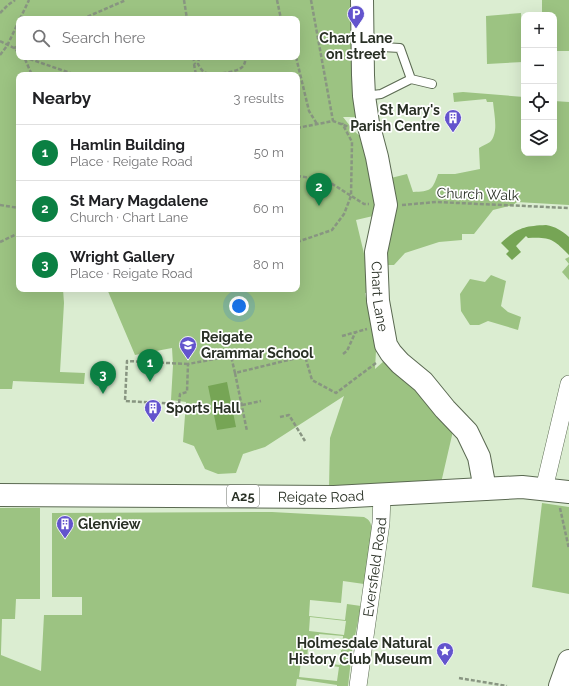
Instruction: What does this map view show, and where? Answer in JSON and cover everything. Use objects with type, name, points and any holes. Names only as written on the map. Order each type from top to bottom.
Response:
[{"type":"main road","name":"Chart Lane","points":[[362,0],[362,46],[373,95],[368,123],[377,157],[386,205],[376,252],[378,301],[386,345],[396,358],[423,382],[445,409],[467,432],[479,457],[485,489]]},
{"type":"main road","name":"Reigate Road","points":[[0,495],[334,497],[522,487],[544,489],[564,499]]},
{"type":"main road","points":[[560,686],[569,661]]},
{"type":"street","points":[[544,489],[569,384]]},
{"type":"street","name":"Eversfield Road","points":[[358,686],[381,523],[382,495]]},
{"type":"lane","points":[[362,46],[400,48],[411,79]]},
{"type":"lane","points":[[373,95],[411,79],[432,84]]},
{"type":"path","points":[[0,13],[15,0]]},
{"type":"path","points":[[22,16],[29,0]]},
{"type":"path","points":[[89,16],[126,0]]},
{"type":"path","points":[[184,0],[187,16]]},
{"type":"path","points":[[277,0],[280,16]]},
{"type":"path","points":[[311,0],[333,121]]},
{"type":"path","points":[[0,55],[7,46],[16,28]]},
{"type":"path","points":[[0,42],[14,48]]},
{"type":"path","points":[[25,60],[31,72]]},
{"type":"path","points":[[30,60],[67,72]]},
{"type":"path","points":[[194,60],[196,64],[205,72]]},
{"type":"path","points":[[196,72],[198,60]]},
{"type":"path","points":[[228,72],[240,70],[245,60]]},
{"type":"path","points":[[297,60],[300,72]]},
{"type":"path","points":[[300,74],[309,111],[317,124]]},
{"type":"path","points":[[300,127],[333,121],[357,128]]},
{"type":"path","points":[[300,241],[332,230],[344,214],[351,196],[352,142],[342,123]]},
{"type":"path","points":[[300,176],[326,180],[364,204]]},
{"type":"path","name":"Church Walk","points":[[386,205],[398,206],[436,202],[569,208]]},
{"type":"path","points":[[0,205],[16,208]]},
{"type":"path","points":[[0,242],[16,234]]},
{"type":"path","points":[[342,336],[371,327]]},
{"type":"path","points":[[343,354],[347,351],[355,332]]},
{"type":"path","points":[[235,373],[306,356],[312,380],[336,393],[375,365],[386,345]]},
{"type":"path","points":[[188,364],[187,392],[180,394],[179,404],[125,401],[127,360],[188,364],[231,356],[247,431]]},
{"type":"path","points":[[242,405],[261,401]]},
{"type":"path","points":[[280,417],[289,415],[305,441]]},
{"type":"path","points":[[564,499],[569,549]]},
{"type":"path","points":[[459,678],[508,686]]},
{"type":"shaded area","points":[[0,0],[353,0],[356,117],[343,117],[354,131],[367,142],[379,182],[373,216],[356,220],[366,262],[370,293],[365,293],[376,351],[375,369],[384,361],[419,391],[453,431],[441,483],[329,489],[330,438],[344,396],[265,447],[243,454],[236,473],[218,474],[205,469],[194,446],[183,442],[186,402],[171,400],[173,365],[172,348],[135,355],[108,292],[300,292],[300,72],[16,72],[16,292],[63,292],[64,303],[60,372],[85,373],[84,384],[13,381],[12,389],[0,389]]},
{"type":"shaded area","points":[[542,0],[569,0],[569,51],[557,51],[557,12],[542,12]]},
{"type":"shaded area","points":[[521,13],[521,62],[487,64],[486,16]]},
{"type":"shaded area","points":[[463,92],[521,97],[521,156],[557,156],[557,101],[569,102],[569,205],[517,202],[513,205],[493,210],[474,234],[462,234],[462,240],[439,242],[405,253],[394,265],[385,265],[387,179],[407,174],[413,192],[430,189],[438,174],[455,174],[480,169],[479,148],[490,142],[493,138],[495,123],[493,102],[487,102],[486,99],[454,102],[453,93]]},
{"type":"shaded area","points":[[546,225],[558,229],[569,237],[569,255],[559,245],[551,240],[542,238],[528,238],[526,236],[516,246],[521,252],[512,260],[506,254],[509,251],[501,243],[516,231],[526,227]]},
{"type":"shaded area","points":[[569,257],[569,264],[565,259]]},
{"type":"shaded area","points":[[569,264],[569,280],[562,272]]},
{"type":"shaded area","points":[[491,275],[506,281],[501,306],[508,312],[521,317],[518,330],[488,321],[479,325],[470,325],[461,311],[460,294],[470,279],[485,282]]},
{"type":"shaded area","points":[[227,382],[236,427],[217,430],[208,386]]},
{"type":"shaded area","points":[[542,503],[569,507],[569,594],[532,587]]},
{"type":"shaded area","points":[[0,508],[40,508],[40,599],[16,599],[15,619],[2,619],[1,655],[41,671],[44,615],[82,615],[82,597],[52,597],[52,513],[272,512],[364,517],[368,519],[371,524],[372,530],[364,584],[343,581],[341,603],[310,600],[309,616],[345,620],[347,604],[361,606],[352,651],[348,686],[337,686],[297,679],[296,686],[0,686]],"holes":[[[310,617],[346,621],[344,635],[309,631]],[[319,634],[343,636],[342,650],[318,647]],[[308,647],[341,650],[340,665],[307,661]],[[301,662],[339,667],[337,681],[299,677]]]},
{"type":"place","name":"Chart Lane on street","points":[[356,29]]},
{"type":"place","name":"St Mary's Parish Centre","points":[[453,133]]},
{"type":"place","name":"St Mary Magdalene","points":[[319,206]]},
{"type":"place","name":"Reigate Grammar School","points":[[188,360]]},
{"type":"place","name":"Hamlin Building","points":[[150,382]]},
{"type":"place","name":"Wright Gallery","points":[[103,394]]},
{"type":"place","name":"Sports Hall","points":[[153,423]]},
{"type":"place","name":"Glenview","points":[[65,539]]},
{"type":"place","name":"Holmesdale Natural History Club Museum","points":[[445,666]]}]
